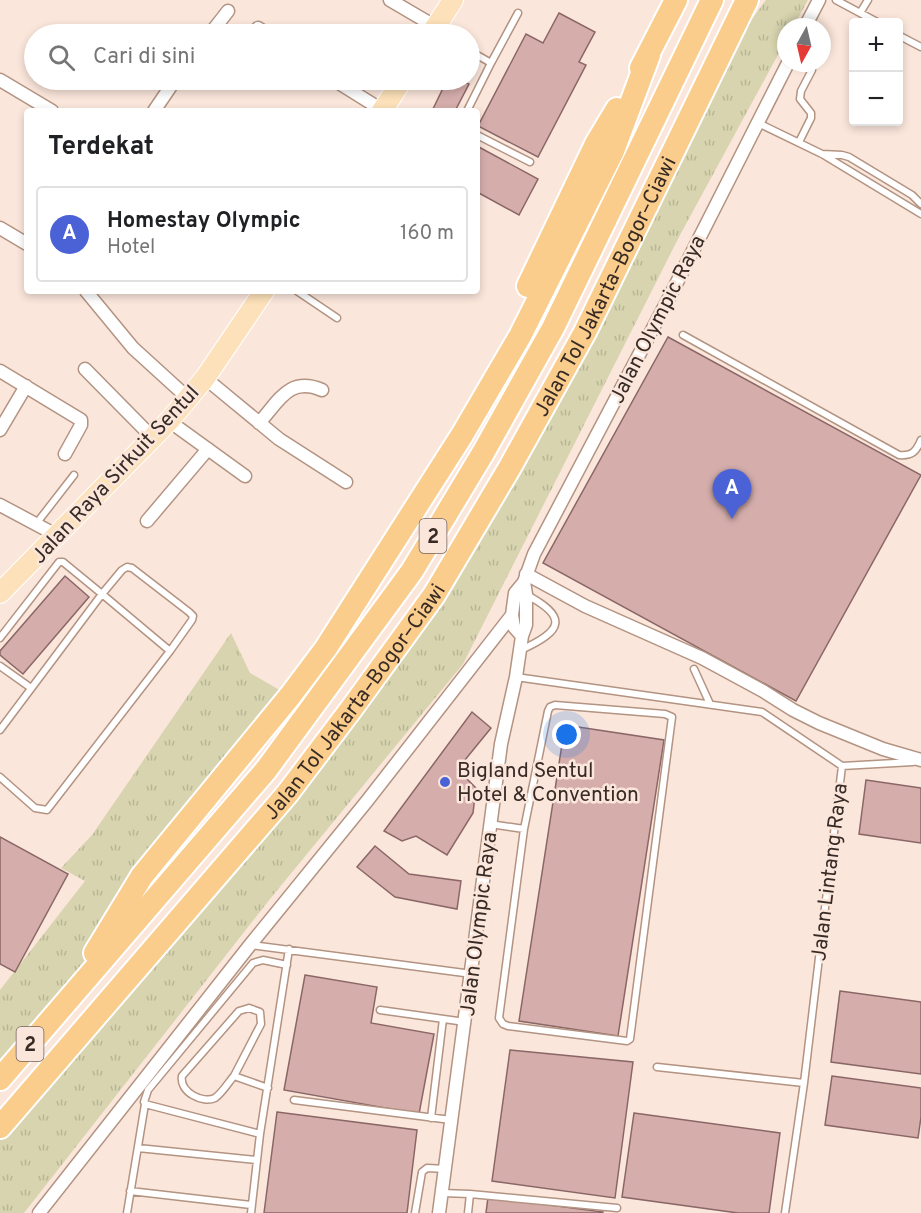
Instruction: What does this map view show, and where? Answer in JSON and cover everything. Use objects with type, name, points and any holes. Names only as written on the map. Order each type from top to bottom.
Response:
[{"type":"highway","points":[[59,1010],[142,876],[290,696],[326,648],[462,435],[507,330],[591,154],[649,55],[676,0]]},
{"type":"highway","name":"Jalan Tol Jakarta–Bogor–Ciawi","points":[[0,1079],[266,770],[412,571],[483,453],[553,328],[712,0]]},
{"type":"highway","name":"Jalan Tol Jakarta–Bogor–Ciawi","points":[[0,1127],[287,794],[434,595],[510,467],[585,332],[747,0]]},
{"type":"highway","points":[[712,72],[766,0]]},
{"type":"main road","points":[[440,24],[453,0]]},
{"type":"main road","points":[[384,108],[396,90]]},
{"type":"main road","name":"Jalan Raya Sirkuit Sentul","points":[[0,593],[189,399],[262,294]]},
{"type":"street","points":[[390,0],[426,24]]},
{"type":"street","points":[[810,18],[819,0]]},
{"type":"street","points":[[218,24],[228,11]]},
{"type":"street","name":"Jalan Olympic Raya","points":[[522,636],[514,627],[512,615],[534,554],[671,294],[784,72]]},
{"type":"street","points":[[0,80],[47,108]]},
{"type":"street","points":[[156,108],[168,90]]},
{"type":"street","points":[[349,90],[377,108]]},
{"type":"street","points":[[0,228],[24,242]]},
{"type":"street","points":[[89,294],[134,348],[189,399]]},
{"type":"street","points":[[85,369],[153,438]]},
{"type":"street","points":[[0,371],[81,420],[81,425],[65,454]]},
{"type":"street","points":[[205,378],[292,448],[346,482]]},
{"type":"street","points":[[0,430],[26,386]]},
{"type":"street","points":[[259,423],[296,386],[312,386],[322,390]]},
{"type":"street","points":[[169,421],[245,476]]},
{"type":"street","points":[[147,521],[208,449]]},
{"type":"street","points":[[0,505],[58,536]]},
{"type":"street","points":[[523,586],[585,606],[702,658],[819,723],[883,749],[921,761]]},
{"type":"street","name":"Jalan Olympic Raya","points":[[439,1213],[501,744],[526,625],[523,586]]},
{"type":"street","points":[[39,1213],[512,615]]},
{"type":"lane","points":[[836,0],[847,3],[869,18]]},
{"type":"lane","points":[[860,13],[868,0]]},
{"type":"lane","points":[[480,85],[518,13]]},
{"type":"lane","points":[[903,38],[921,47]]},
{"type":"lane","points":[[480,57],[491,63]]},
{"type":"lane","points":[[799,142],[811,118],[811,113],[800,99],[801,91],[811,72]]},
{"type":"lane","points":[[468,108],[478,90]]},
{"type":"lane","points":[[758,123],[822,154],[921,214]]},
{"type":"lane","points":[[480,137],[530,162]]},
{"type":"lane","points":[[822,154],[849,157],[912,195],[921,204]]},
{"type":"lane","points":[[301,294],[337,318]]},
{"type":"lane","points":[[683,335],[899,455],[908,456],[914,453],[921,440]]},
{"type":"lane","points":[[36,524],[74,475]]},
{"type":"lane","points":[[0,638],[59,562],[66,563],[170,651]]},
{"type":"lane","points":[[0,730],[102,594],[127,567],[132,568],[193,616],[170,651],[47,810],[35,808],[0,777]]},
{"type":"lane","points":[[521,650],[547,637],[554,630],[555,621],[552,612],[523,586]]},
{"type":"lane","points":[[0,666],[31,688]]},
{"type":"lane","points":[[694,669],[710,704]]},
{"type":"lane","name":"Jalan Lintang Raya","points":[[516,677],[762,712],[842,766],[786,1213]]},
{"type":"lane","points":[[555,705],[665,714],[672,717],[630,1038],[627,1041],[507,1026],[499,1018],[524,830],[550,707],[555,705]]},
{"type":"lane","points":[[842,766],[921,761]]},
{"type":"lane","points":[[490,824],[524,830]]},
{"type":"lane","points":[[250,945],[472,974]]},
{"type":"lane","points":[[250,1213],[289,949]]},
{"type":"lane","points":[[127,1213],[145,1104],[144,1096],[253,963],[263,960],[287,965]]},
{"type":"lane","points":[[249,1008],[260,1012],[261,1024],[234,1076],[217,1097],[210,1100],[204,1100],[182,1088],[182,1076],[239,1011],[249,1008]]},
{"type":"lane","points":[[380,1010],[465,1022]]},
{"type":"lane","points":[[431,1118],[443,1019]]},
{"type":"lane","points":[[657,1067],[804,1083]]},
{"type":"lane","points":[[234,1076],[268,1088]]},
{"type":"lane","points":[[294,1100],[452,1120]]},
{"type":"lane","points":[[145,1104],[260,1134]]},
{"type":"lane","points":[[138,1148],[257,1160]]},
{"type":"lane","points":[[415,1213],[422,1172],[427,1168],[446,1169]]},
{"type":"lane","points":[[129,1191],[252,1205]]},
{"type":"lane","points":[[442,1193],[616,1208]]},
{"type":"lane","points":[[468,1213],[470,1194]]},
{"type":"green space","points":[[766,0],[808,0],[798,18],[777,18],[777,57],[680,235],[463,664],[270,899],[24,1213],[0,1213],[0,1127],[287,794],[434,595],[712,72]]},
{"type":"green space","points":[[231,633],[250,673],[290,696],[142,876],[59,1010],[0,1079],[0,990],[85,881],[61,868],[92,835]]},
{"type":"building","points":[[559,13],[595,32],[579,62],[586,65],[538,157],[480,127],[480,122],[526,34],[543,43]]},
{"type":"building","points":[[442,90],[466,90],[457,108],[433,108]]},
{"type":"building","points":[[480,148],[538,179],[519,215],[480,194]]},
{"type":"building","points":[[668,337],[921,475],[796,701],[543,563]]},
{"type":"building","points":[[65,576],[89,597],[23,674],[0,655],[0,651]]},
{"type":"building","name":"Bigland Sentul Hotel & Convention","points":[[472,712],[491,728],[460,766],[463,775],[476,788],[473,813],[447,855],[416,836],[402,841],[384,831]]},
{"type":"building","points":[[565,725],[664,740],[618,1036],[519,1021]]},
{"type":"building","points":[[866,780],[921,788],[921,843],[859,834]]},
{"type":"building","points":[[0,837],[68,874],[15,972],[0,964]]},
{"type":"building","points":[[375,846],[409,874],[461,881],[457,909],[395,897],[357,867]]},
{"type":"building","points":[[305,975],[377,987],[371,1023],[434,1034],[419,1114],[284,1090]]},
{"type":"building","points":[[840,991],[921,1002],[921,1074],[831,1062]]},
{"type":"building","points":[[510,1050],[633,1062],[615,1198],[492,1181]]},
{"type":"building","points":[[832,1076],[921,1088],[918,1138],[825,1125]]},
{"type":"building","points":[[277,1112],[417,1130],[407,1213],[264,1213]]},
{"type":"building","points":[[634,1113],[780,1133],[769,1213],[738,1213],[622,1197]]},
{"type":"building","points":[[488,1197],[603,1212],[486,1213]]},
{"type":"place","name":"Homestay Olympic","points":[[732,519]]},
{"type":"place","name":"Bigland Sentul Hotel & Convention","points":[[445,782]]}]
